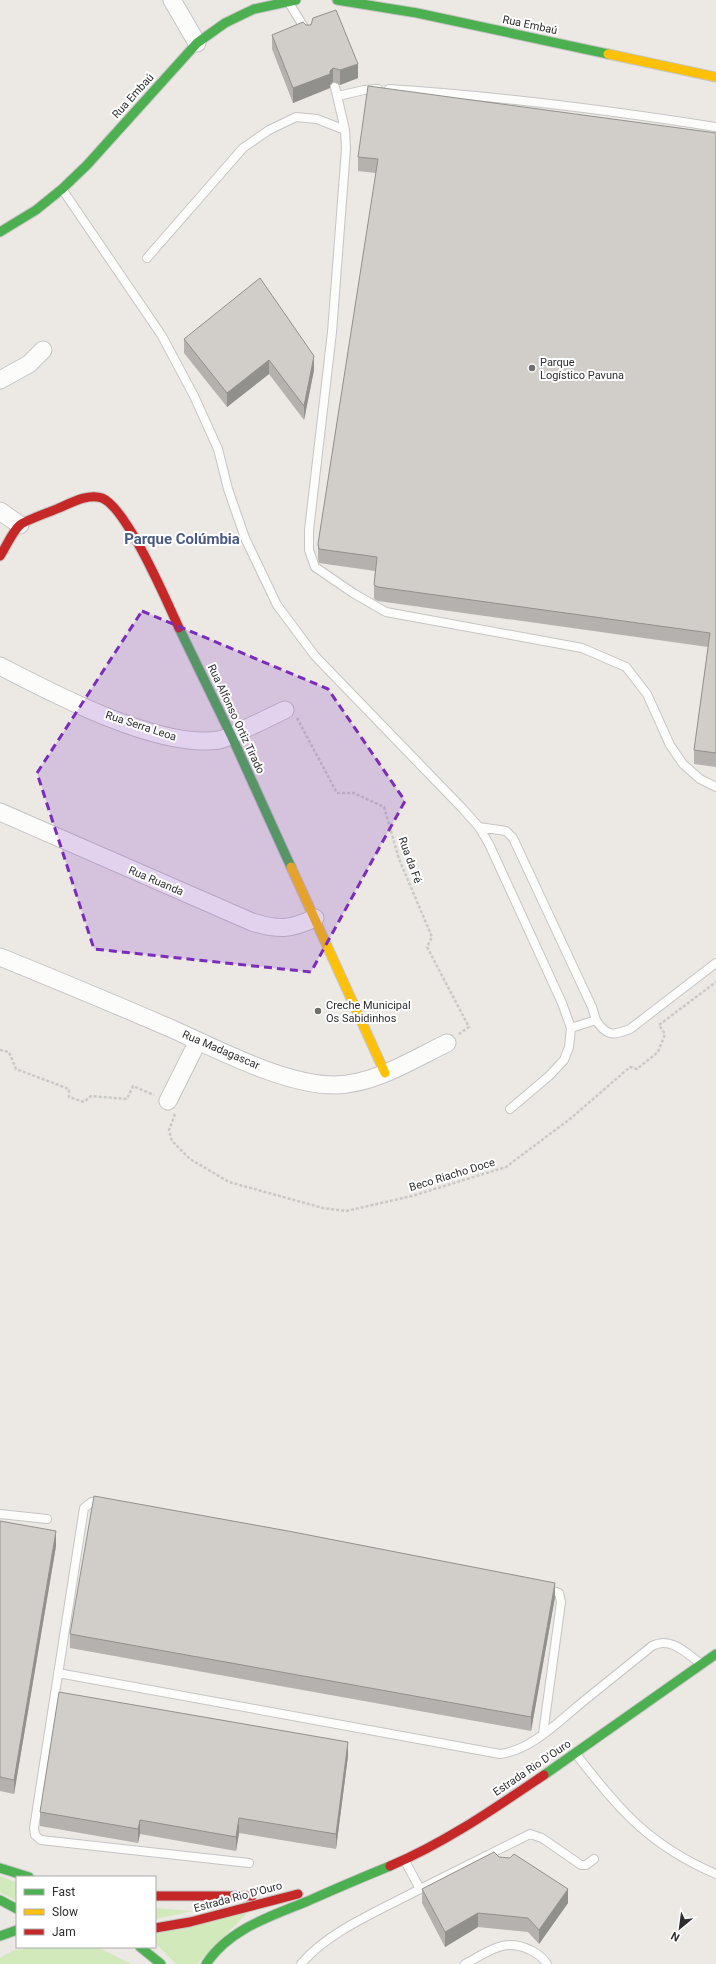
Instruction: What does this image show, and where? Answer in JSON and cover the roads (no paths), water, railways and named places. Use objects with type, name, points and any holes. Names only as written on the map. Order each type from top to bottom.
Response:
[{"type":"street","points":[[172,0],[196,43]]},
{"type":"street","name":"Rua Embaú","points":[[0,232],[36,210],[62,189],[87,165],[196,43],[225,23],[254,9],[288,0],[296,0]]},
{"type":"street","name":"Rua Embaú","points":[[338,0],[417,12],[716,77]]},
{"type":"street","points":[[0,380],[29,364],[43,350]]},
{"type":"street","name":"Rua Alfonso Ortiz Tirado","points":[[20,525],[78,500],[90,497],[102,498],[113,505],[122,517],[149,565],[231,735],[316,918],[385,1073]]},
{"type":"street","points":[[0,511],[20,525],[0,556]]},
{"type":"street","name":"Rua Serra Leoa","points":[[0,666],[87,708],[174,739],[205,742],[221,740],[285,710]]},
{"type":"street","name":"Rua Ruanda","points":[[0,812],[252,922],[281,929],[296,926],[316,918]]},
{"type":"street","name":"Rua Madagascar","points":[[0,957],[279,1074],[320,1084],[355,1083],[385,1073],[447,1043]]},
{"type":"street","points":[[168,1100],[201,1042]]},
{"type":"street","name":"Estrada Rio D'Ouro","points":[[206,1964],[214,1951],[230,1936],[253,1924],[404,1860],[498,1806],[716,1654]]},
{"type":"street","points":[[0,1868],[26,1876]]},
{"type":"street","name":"Estrada Rio D'Ouro","points":[[156,1928],[190,1922],[287,1896],[350,1884]]},
{"type":"street","points":[[156,1896],[287,1896]]},
{"type":"street","points":[[0,1900],[16,1909]]},
{"type":"street","points":[[0,1936],[16,1930]]},
{"type":"street","points":[[141,1948],[161,1964]]},
{"type":"lane","points":[[288,0],[308,34]]},
{"type":"lane","points":[[335,86],[345,130],[346,149],[332,332],[309,530],[310,550],[315,568],[353,594],[386,612],[582,648],[626,667],[647,694],[670,746],[683,764],[700,779],[716,787]]},
{"type":"lane","points":[[338,96],[364,90],[385,89],[436,92],[610,110],[716,127]]},
{"type":"lane","points":[[147,258],[243,148],[269,130],[296,117],[317,119],[345,130]]},
{"type":"lane","points":[[62,189],[162,336],[194,396],[218,449],[228,489],[245,538],[277,605],[315,656],[479,827],[489,844],[559,996],[571,1028],[569,1048],[564,1060],[549,1076],[510,1109]]},
{"type":"lane","points":[[479,827],[506,831],[513,838],[592,1007],[596,1020],[602,1029],[612,1034],[619,1034],[630,1029],[716,963]]},
{"type":"lane","points":[[571,1028],[596,1020]]},
{"type":"lane","points":[[114,1506],[92,1502],[84,1508],[34,1828],[37,1838],[41,1840],[249,1863]]},
{"type":"lane","points":[[0,1514],[47,1519]]},
{"type":"lane","points":[[533,1586],[557,1591],[561,1596],[543,1734]]},
{"type":"lane","points":[[58,1673],[500,1754],[508,1753],[519,1748],[543,1734],[652,1646],[659,1642],[675,1645],[701,1665]]},
{"type":"lane","points":[[576,1753],[606,1792],[634,1822],[659,1844],[698,1866],[716,1874]]},
{"type":"lane","points":[[301,1964],[313,1951],[329,1938],[420,1889],[530,1834],[542,1838],[581,1865],[591,1863],[594,1859]]},
{"type":"lane","points":[[404,1860],[420,1889]]},
{"type":"lane","points":[[465,1964],[498,1947],[511,1944],[533,1951],[544,1960],[546,1964]]},
{"type":"place","name":"Parque Logístico Pavuna","points":[[532,368]]},
{"type":"place","name":"Creche Municipal Os Sabidinhos","points":[[318,1011]]},
{"type":"district","name":"Parque Colúmbia","points":[[182,539]]}]
